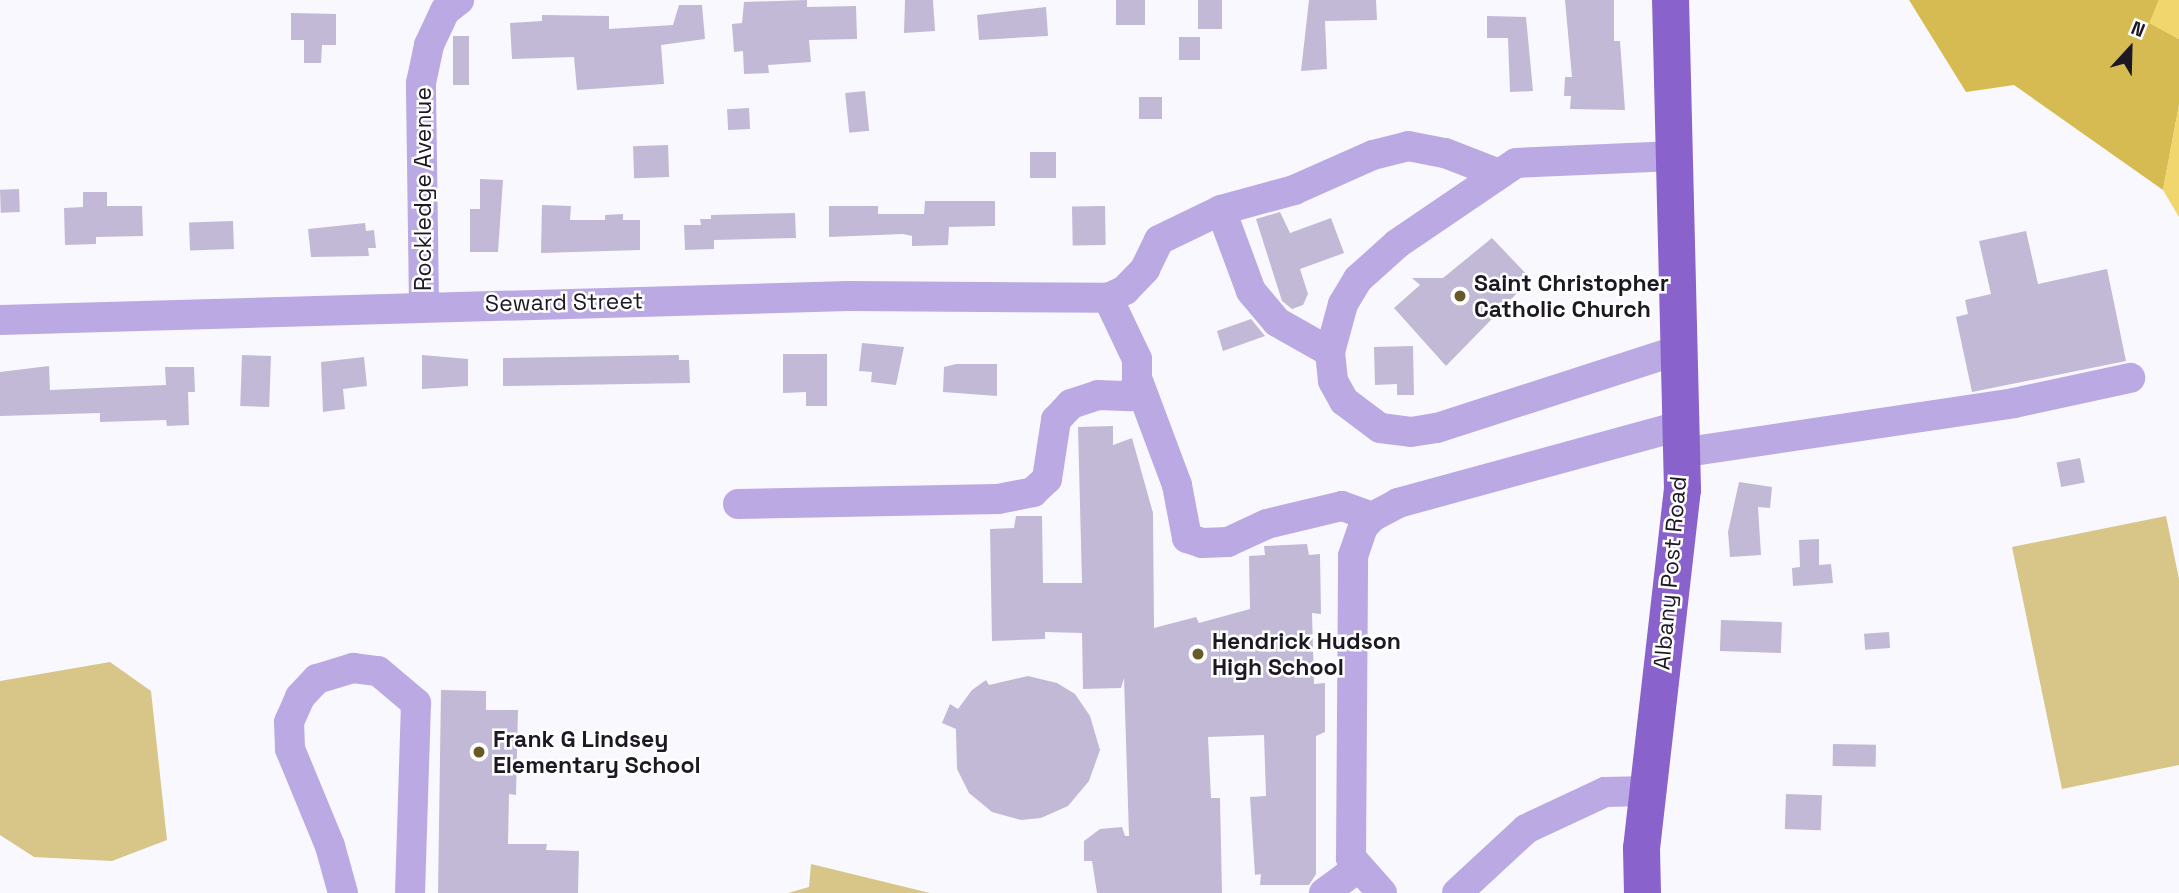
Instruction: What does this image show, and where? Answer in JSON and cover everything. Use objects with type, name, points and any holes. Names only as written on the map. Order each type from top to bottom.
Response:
[{"type":"main road","name":"Albany Post Road","points":[[1642,893],[1648,791],[1682,489],[1670,0]]},
{"type":"street","name":"Rockledge Avenue","points":[[424,305],[421,83],[429,45],[445,11],[459,0]]},
{"type":"street","points":[[738,504],[998,499],[1034,492],[1047,480],[1056,420],[1071,404],[1098,395],[1131,396],[1137,379],[1137,359],[1117,294],[1145,269],[1160,240],[1220,210],[1294,190],[1373,155],[1408,146],[1445,153],[1499,174]]},
{"type":"street","points":[[1675,156],[1516,163],[1397,244],[1359,279],[1343,304],[1330,352],[1333,381],[1344,401],[1380,428],[1411,432],[1437,428],[1678,350]]},
{"type":"street","points":[[1220,210],[1251,291],[1277,322],[1330,352]]},
{"type":"street","name":"Seward Street","points":[[0,320],[424,305],[849,296],[1117,294]]},
{"type":"street","points":[[1382,893],[1352,858],[1353,556],[1372,517],[1398,503],[1680,439],[2014,403],[2130,378]]},
{"type":"street","points":[[1137,379],[1170,461],[1187,538],[1202,543],[1228,542],[1267,524],[1342,506],[1372,517]]},
{"type":"street","points":[[343,893],[330,846],[290,749],[289,722],[300,697],[317,679],[353,668],[378,671],[416,703],[410,893]]},
{"type":"street","points":[[1457,893],[1527,829],[1605,792],[1648,791]]},
{"type":"street","points":[[1324,893],[1358,868]]},
{"type":"shaded area","points":[[1909,0],[2159,0],[2150,23],[2179,39],[2179,105],[2163,190],[2014,85],[1966,92]]},
{"type":"shaded area","points":[[2159,0],[2179,0],[2179,39],[2149,23]]},
{"type":"shaded area","points":[[2179,105],[2179,217],[2163,190]]},
{"type":"shaded area","points":[[2166,516],[2179,579],[2179,765],[2062,789],[2012,547]]},
{"type":"shaded area","points":[[110,662],[151,691],[167,840],[112,861],[34,857],[0,835],[0,681]]},
{"type":"shaded area","points":[[811,864],[930,893],[788,893],[809,887]]},
{"type":"building","points":[[807,0],[807,7],[856,6],[857,39],[809,40],[811,62],[768,65],[769,73],[744,74],[743,51],[734,52],[732,24],[742,23],[744,2]]},
{"type":"building","points":[[905,0],[933,0],[935,31],[904,33]]},
{"type":"building","points":[[1116,0],[1145,0],[1145,25],[1116,25]]},
{"type":"building","points":[[1198,0],[1222,0],[1222,29],[1198,29]]},
{"type":"building","points":[[1309,0],[1376,0],[1377,20],[1325,21],[1327,69],[1301,71]]},
{"type":"building","points":[[1565,0],[1614,0],[1614,41],[1620,41],[1625,110],[1570,109],[1571,96],[1564,96],[1565,77],[1572,77]]},
{"type":"building","points":[[679,5],[702,5],[705,39],[661,45],[664,84],[577,90],[574,57],[512,59],[510,23],[542,21],[542,15],[609,16],[609,29],[673,25]]},
{"type":"building","points":[[1046,7],[1048,36],[979,40],[977,15]]},
{"type":"building","points":[[291,13],[336,14],[336,45],[322,45],[321,63],[304,63],[304,40],[291,40]]},
{"type":"building","points":[[1487,16],[1526,17],[1533,91],[1510,92],[1508,38],[1487,38]]},
{"type":"building","points":[[453,36],[469,36],[469,85],[453,85]]},
{"type":"building","points":[[1179,37],[1200,37],[1200,60],[1179,60]]},
{"type":"building","points":[[865,91],[869,131],[849,133],[845,93]]},
{"type":"building","points":[[1139,97],[1162,97],[1162,119],[1139,119]]},
{"type":"building","points":[[749,108],[750,129],[728,130],[727,109]]},
{"type":"building","points":[[668,145],[669,177],[634,178],[633,146]]},
{"type":"building","points":[[1030,152],[1056,152],[1056,178],[1030,178]]},
{"type":"building","points":[[480,179],[503,180],[498,252],[470,252],[470,209],[480,209]]},
{"type":"building","points":[[19,189],[20,212],[1,213],[0,190]]},
{"type":"building","points":[[83,192],[107,192],[107,206],[142,206],[143,236],[96,237],[96,244],[65,245],[64,208],[83,207]]},
{"type":"building","points":[[925,201],[995,201],[995,226],[949,227],[948,245],[912,246],[912,236],[903,234],[829,237],[829,206],[878,206],[878,214],[924,214]]},
{"type":"building","points":[[542,205],[571,206],[570,220],[605,220],[605,215],[623,214],[623,220],[640,220],[640,250],[541,253]]},
{"type":"building","points":[[1105,206],[1106,245],[1073,246],[1072,207]]},
{"type":"building","points":[[1280,212],[1290,233],[1331,218],[1344,253],[1300,269],[1308,294],[1303,305],[1292,309],[1282,301],[1256,219]]},
{"type":"building","points":[[795,213],[796,238],[714,240],[714,249],[685,250],[684,225],[701,225],[700,219],[711,219],[711,215]]},
{"type":"building","points":[[233,221],[234,249],[190,251],[189,223]]},
{"type":"building","points":[[365,223],[366,231],[374,230],[376,248],[368,248],[369,256],[311,257],[308,229]]},
{"type":"building","points":[[2026,231],[2038,284],[2107,269],[2126,361],[1972,392],[1956,317],[1968,314],[1965,300],[1991,294],[1979,241]]},
{"type":"building","name":"Saint Christopher Catholic Church","points":[[1492,238],[1531,279],[1446,366],[1394,308],[1420,285],[1412,278],[1443,278]]},
{"type":"building","points":[[1251,319],[1265,336],[1223,351],[1217,331]]},
{"type":"building","points":[[862,343],[904,347],[896,385],[871,382],[872,372],[859,371]]},
{"type":"building","points":[[1413,346],[1414,395],[1397,395],[1397,384],[1375,385],[1374,347]]},
{"type":"building","points":[[783,354],[827,354],[827,406],[806,406],[806,392],[783,393]]},
{"type":"building","points":[[242,355],[271,356],[269,407],[240,406]]},
{"type":"building","points":[[422,355],[468,359],[468,386],[422,389]]},
{"type":"building","points":[[679,355],[679,360],[689,360],[690,383],[503,386],[503,358]]},
{"type":"building","points":[[364,357],[367,386],[343,389],[345,409],[323,412],[321,362]]},
{"type":"building","points":[[956,364],[997,364],[997,396],[943,392],[944,367]]},
{"type":"building","points":[[49,366],[50,390],[166,385],[165,367],[194,367],[195,392],[188,392],[189,425],[167,426],[166,420],[100,422],[100,413],[0,416],[0,372]]},
{"type":"building","name":"Hendrick Hudson High School","points":[[1113,426],[1113,445],[1132,438],[1153,513],[1154,628],[1196,617],[1199,623],[1250,609],[1249,556],[1265,555],[1264,546],[1307,544],[1309,555],[1320,554],[1321,614],[1312,613],[1314,684],[1325,683],[1325,732],[1316,736],[1316,874],[1309,885],[1260,885],[1261,874],[1255,875],[1250,797],[1266,796],[1264,735],[1208,737],[1211,798],[1220,798],[1222,893],[1097,893],[1092,861],[1084,861],[1084,841],[1100,829],[1122,827],[1125,836],[1129,836],[1124,678],[1121,688],[1083,689],[1082,633],[1045,632],[1045,639],[992,641],[990,529],[1014,528],[1016,516],[1042,516],[1043,583],[1082,583],[1078,427]]},
{"type":"building","points":[[2080,458],[2085,483],[2061,487],[2056,463]]},
{"type":"building","points":[[1739,482],[1772,487],[1770,508],[1758,507],[1761,555],[1730,557],[1728,532]]},
{"type":"building","points":[[1819,539],[1819,565],[1831,564],[1833,583],[1793,586],[1792,568],[1800,567],[1799,540]]},
{"type":"building","points":[[1721,620],[1782,622],[1781,653],[1720,651]]},
{"type":"building","points":[[1889,632],[1890,648],[1865,650],[1864,634]]},
{"type":"building","points":[[1028,676],[1057,683],[1075,694],[1090,716],[1100,750],[1089,781],[1068,806],[1041,818],[1021,820],[992,812],[969,793],[957,769],[956,729],[942,723],[950,704],[958,709],[972,690],[986,680],[989,685]]},
{"type":"building","name":"Frank G Lindsey Elementary School","points":[[441,690],[486,691],[486,710],[518,710],[516,795],[509,794],[508,844],[547,844],[546,850],[579,851],[578,893],[438,893]]},
{"type":"building","points":[[1833,744],[1876,745],[1876,767],[1833,766]]},
{"type":"building","points":[[1786,794],[1822,795],[1821,830],[1785,829]]},
{"type":"place","name":"Saint Christopher Catholic Church","points":[[1460,296]]},
{"type":"place","name":"Hendrick Hudson High School","points":[[1198,654]]},
{"type":"place","name":"Frank G Lindsey Elementary School","points":[[479,752]]}]
